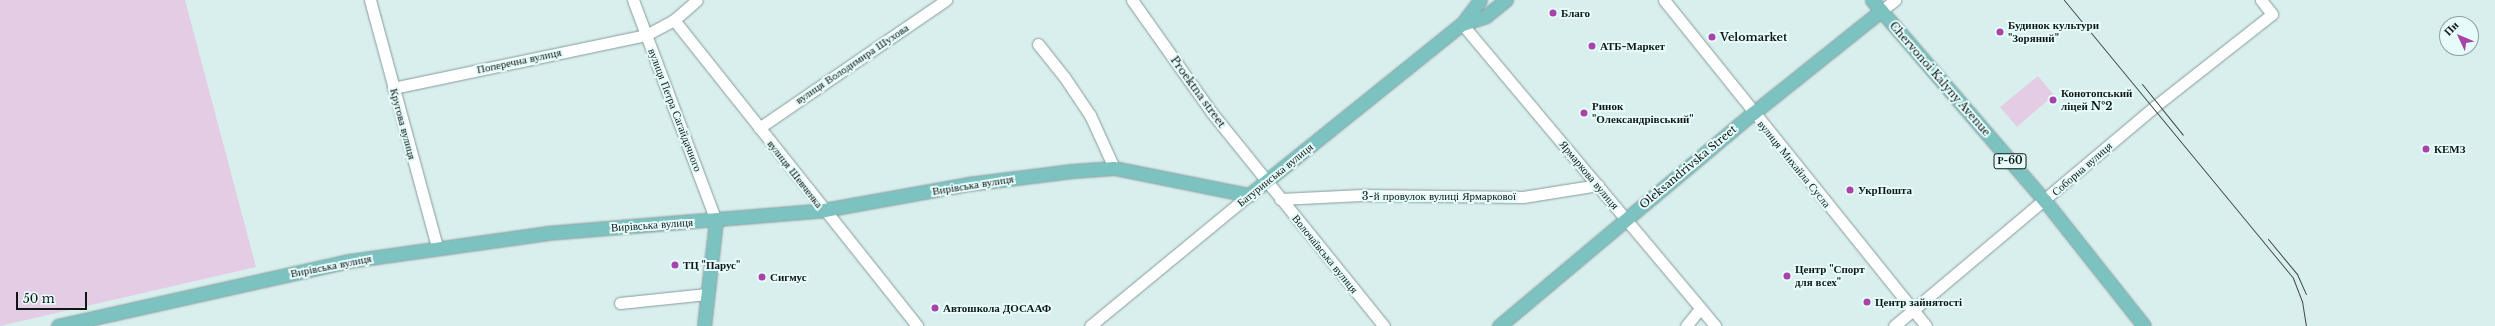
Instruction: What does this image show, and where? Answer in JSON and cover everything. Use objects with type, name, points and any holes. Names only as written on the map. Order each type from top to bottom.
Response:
[{"type":"main road","points":[[1462,24],[1480,0]]},
{"type":"main road","points":[[1462,24],[1486,16],[1506,0]]},
{"type":"main road","name":"Chervonoi Kalyny Avenue","points":[[1872,0],[2045,201],[2144,326]]},
{"type":"main road","name":"Oleksandrivska Street","points":[[1498,326],[1753,113],[1881,11]]},
{"type":"main road","name":"Батуринська вулиця","points":[[1249,195],[1462,24]]},
{"type":"main road","name":"Вирівська вулиця","points":[[58,326],[349,260],[547,233],[716,221],[824,210],[968,184],[1072,170],[1114,168],[1249,195]]},
{"type":"main road","points":[[704,326],[716,221]]},
{"type":"street","name":"Кругова вулиця","points":[[370,0],[437,247]]},
{"type":"street","name":"вулиця Петра Сагайдачного","points":[[633,0],[716,221]]},
{"type":"street","name":"Поперечна вулиця","points":[[393,88],[646,35],[674,20],[697,0]]},
{"type":"street","name":"вулиця Володимира Шухова","points":[[758,128],[946,0]]},
{"type":"street","name":"Proektna street","points":[[1132,0],[1212,114],[1267,182]]},
{"type":"street","name":"вулиця Михайла Сусла","points":[[1664,0],[1753,113],[1926,326]]},
{"type":"street","points":[[1881,11],[1894,0]]},
{"type":"street","name":"Соборна вулиця","points":[[1894,326],[2045,201],[2154,107],[2272,14],[2260,0]]},
{"type":"street","name":"вулиця Шевченка","points":[[674,20],[758,128],[917,326]]},
{"type":"street","name":"Ярмаркова вулиця","points":[[1462,24],[1715,326]]},
{"type":"street","points":[[1038,44],[1065,78],[1090,115],[1114,168]]},
{"type":"street","name":"Волочаївська вулиця","points":[[1267,182],[1384,326]]},
{"type":"street","name":"3-й провулок вулиці Ярмаркової","points":[[1280,199],[1362,195],[1523,197],[1598,185]]},
{"type":"street","name":"Батуринська вулиця","points":[[1090,326],[1249,195]]},
{"type":"street","points":[[620,303],[707,294]]},
{"type":"street","points":[[1686,326],[1700,309]]},
{"type":"shaded area","points":[[0,0],[185,0],[256,267],[0,326]]},
{"type":"shaded area","points":[[2038,76],[2054,95],[2017,127],[2000,107]]},
{"type":"tram line","points":[[2064,0],[2293,278],[2302,301],[2306,326]]},
{"type":"tram line","points":[[2142,84],[2183,135]]},
{"type":"tram line","points":[[2268,239],[2297,274],[2306,294]]},
{"type":"place","name":"Благо","points":[[1553,13]]},
{"type":"place","name":"Будинок культури \"Зоряний\"","points":[[2000,32]]},
{"type":"place","name":"Velomarket","points":[[1712,37]]},
{"type":"place","name":"АТБ-Маркет","points":[[1592,46]]},
{"type":"place","name":"Конотопський ліцей №2","points":[[2053,100]]},
{"type":"place","name":"Ринок \"Олександрівський\"","points":[[1584,113]]},
{"type":"place","name":"КЕМЗ","points":[[2426,149]]},
{"type":"place","name":"УкрПошта","points":[[1850,190]]},
{"type":"place","name":"ТЦ \"Парус\"","points":[[675,265]]},
{"type":"place","name":"Центр \"Спорт для всех\"","points":[[1787,276]]},
{"type":"place","name":"Сигмус","points":[[762,277]]},
{"type":"place","name":"Центр зайнятості","points":[[1867,302]]},
{"type":"place","name":"Автошкола ДОСААФ","points":[[935,308]]}]
